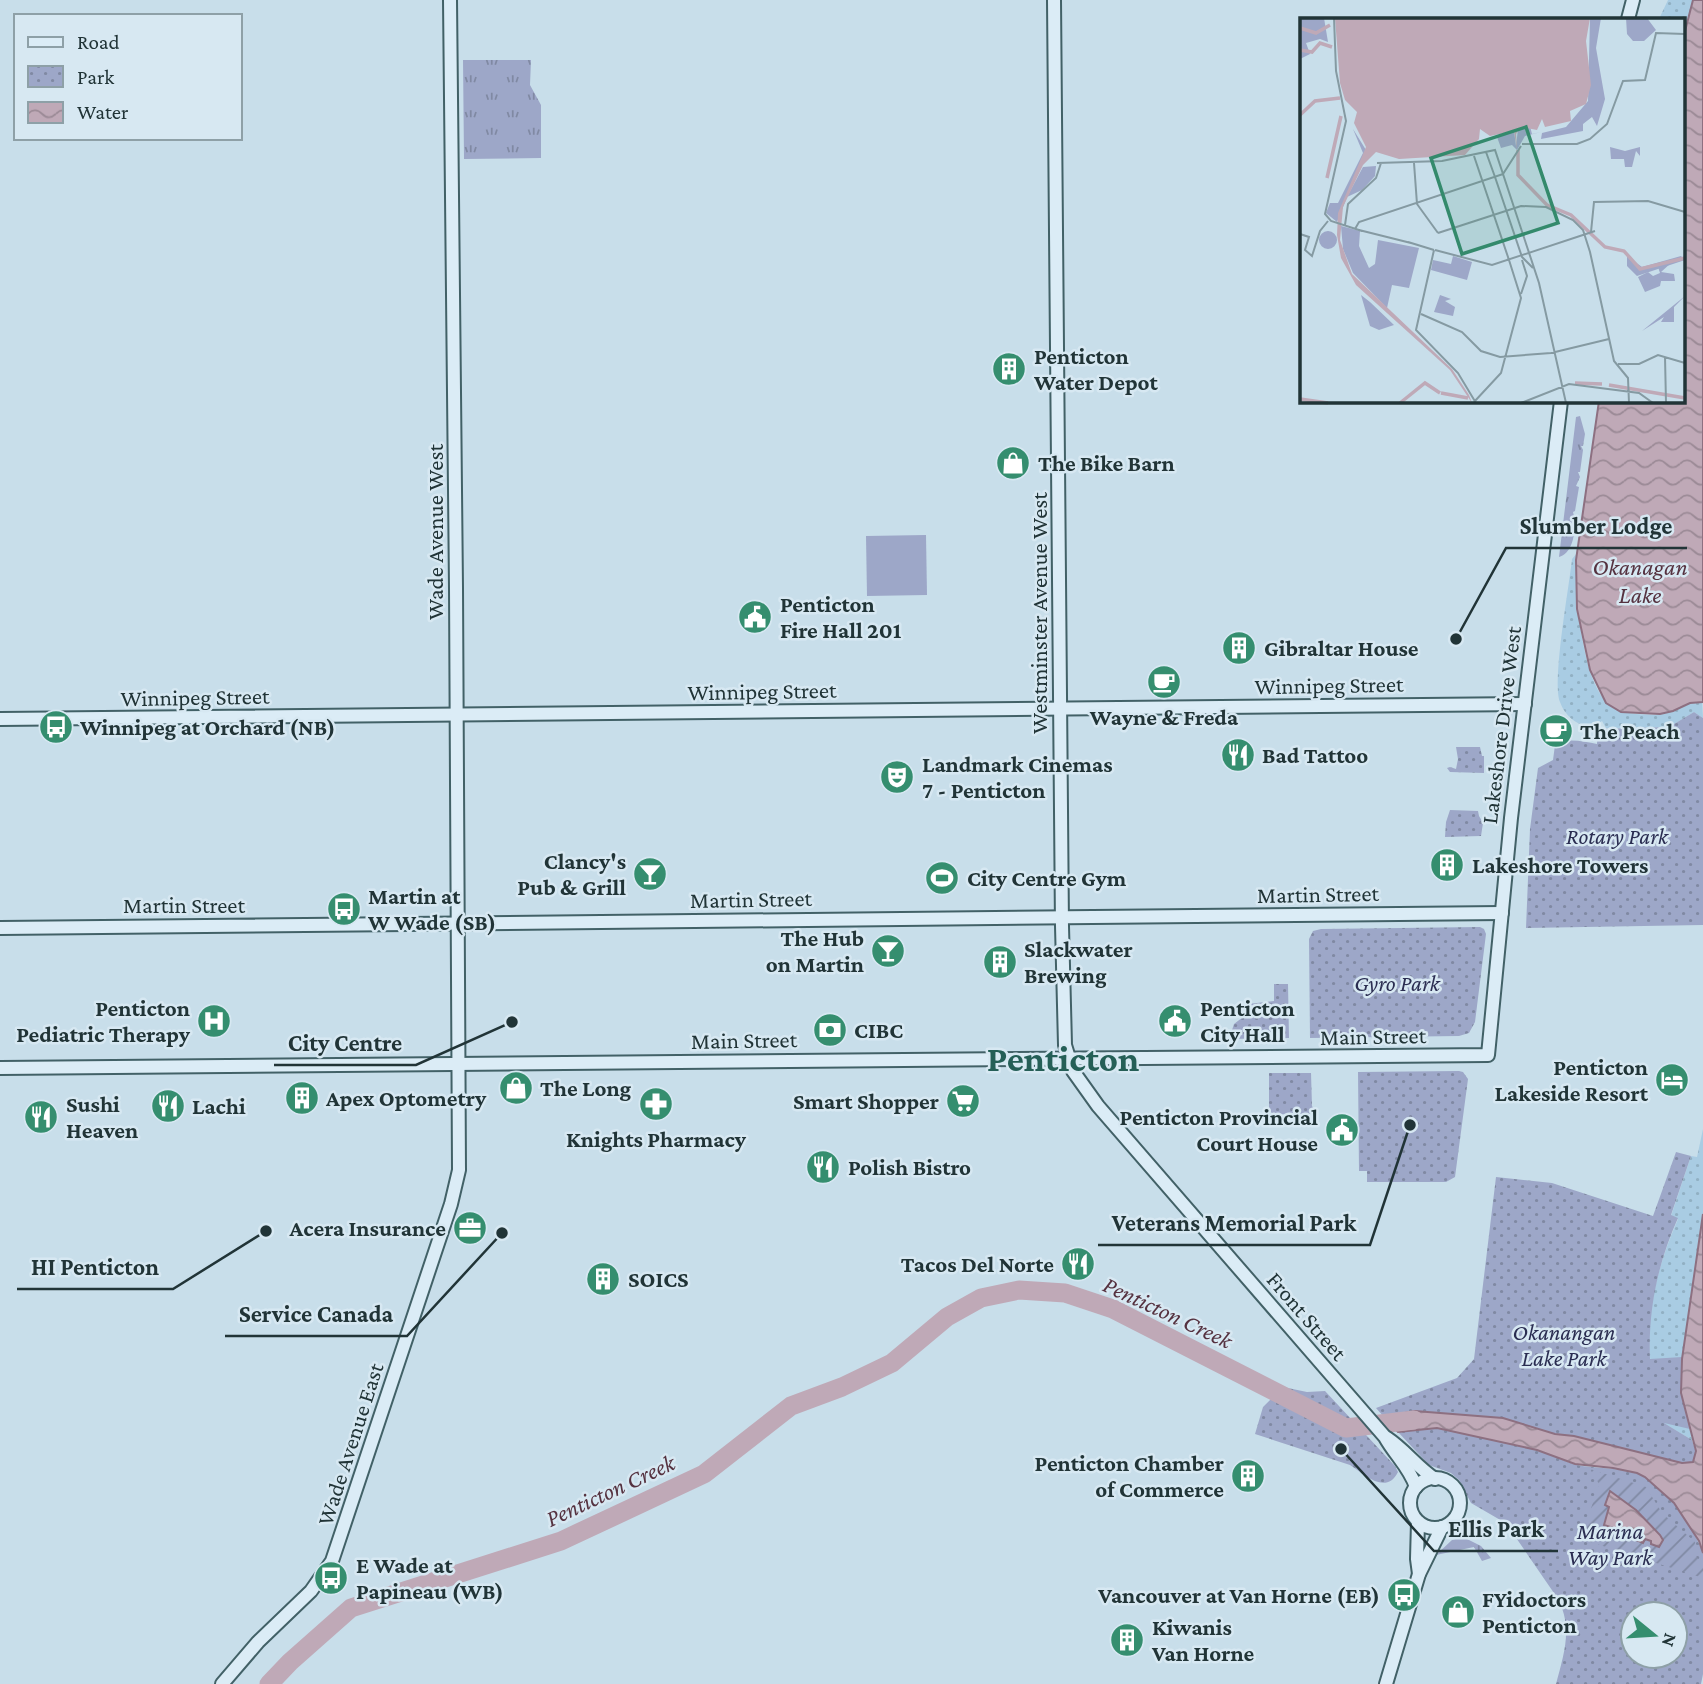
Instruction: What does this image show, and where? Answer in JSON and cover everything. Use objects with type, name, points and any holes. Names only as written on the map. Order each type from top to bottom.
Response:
[{"type":"street","name":"Wade Avenue West","points":[[450,0],[459,1063]]},
{"type":"street","name":"Westminster Avenue West","points":[[1054,0],[1062,917],[1065,1045],[1069,1058]]},
{"type":"street","points":[[1628,18],[1633,0]]},
{"type":"street","name":"Lakeshore Drive West","points":[[1488,1055],[1525,704],[1561,402]]},
{"type":"street","name":"Winnipeg Street","points":[[0,719],[1525,704]]},
{"type":"street","name":"Martin Street","points":[[0,928],[1502,913]]},
{"type":"street","name":"Main Street","points":[[0,1068],[1488,1055]]},
{"type":"street","name":"Front Street","points":[[1069,1058],[1073,1071],[1087,1092],[1366,1414],[1413,1477],[1416,1487]]},
{"type":"street","points":[[1087,1092],[1088,1071],[1103,1060]]},
{"type":"street","name":"Wade Avenue East","points":[[222,1684],[258,1642],[311,1591],[332,1561],[456,1189],[460,1155],[459,1063]]},
{"type":"street","name":"Front Street","points":[[1385,1437],[1399,1446],[1423,1471],[1435,1479]]},
{"type":"street","points":[[1386,1684],[1419,1574],[1442,1527],[1455,1517],[1459,1502],[1457,1492],[1450,1483],[1435,1479],[1427,1480],[1416,1487],[1410,1500],[1411,1509],[1418,1522],[1419,1574]]},
{"type":"street","points":[[1418,1522],[1429,1527],[1442,1527]]},
{"type":"green space","points":[[463,60],[531,60],[530,85],[541,105],[541,158],[464,159]]},
{"type":"green space","points":[[1580,416],[1585,434],[1581,446],[1583,450],[1578,472],[1580,477],[1576,486],[1579,487],[1573,512],[1574,537],[1569,549],[1559,557],[1576,417]]},
{"type":"green space","points":[[926,535],[927,595],[867,596],[866,536]]},
{"type":"green space","name":"Rotary Park","points":[[1694,712],[1703,718],[1703,925],[1526,928],[1530,829],[1538,768],[1553,760],[1555,745],[1570,741],[1597,744],[1598,729],[1669,727]]},
{"type":"green space","points":[[1456,747],[1480,747],[1484,756],[1484,773],[1450,772],[1447,768],[1456,769]]},
{"type":"green space","points":[[1450,810],[1478,811],[1483,823],[1481,836],[1445,837]]},
{"type":"green space","name":"Gyro Park","points":[[1480,927],[1486,934],[1475,1022],[1469,1033],[1459,1036],[1310,1038],[1309,939],[1313,931]]},
{"type":"green space","points":[[1274,984],[1288,984],[1289,1038],[1229,1039],[1234,1024],[1243,1017],[1248,1004],[1274,1001]]},
{"type":"green space","points":[[1459,1071],[1468,1079],[1455,1177],[1446,1182],[1367,1182],[1367,1171],[1359,1171],[1358,1072]]},
{"type":"green space","points":[[1269,1073],[1311,1073],[1312,1106],[1315,1112],[1306,1115],[1273,1114],[1269,1110]]},
{"type":"green space","name":"Okanangan Lake Park","points":[[1676,1152],[1691,1156],[1671,1215],[1678,1218],[1656,1287],[1650,1359],[1682,1357],[1681,1393],[1690,1429],[1664,1423],[1692,1440],[1697,1455],[1693,1462],[1682,1463],[1574,1436],[1555,1434],[1503,1418],[1415,1411],[1384,1417],[1376,1408],[1457,1378],[1474,1359],[1496,1177],[1552,1183],[1653,1216]]},
{"type":"green space","points":[[1283,1387],[1307,1392],[1325,1391],[1395,1466],[1398,1472],[1393,1479],[1381,1483],[1350,1465],[1255,1434],[1263,1407]]},
{"type":"green space","name":"Marina Way Park","points":[[1437,1428],[1537,1450],[1577,1465],[1628,1471],[1656,1485],[1676,1506],[1703,1553],[1701,1684],[1556,1684],[1566,1629],[1565,1618],[1556,1596],[1510,1529],[1502,1521],[1471,1503],[1459,1480],[1451,1473],[1429,1465],[1398,1432]]},
{"type":"green space","points":[[1590,1469],[1646,1487],[1662,1513],[1695,1542],[1694,1554],[1703,1565],[1703,1578],[1581,1539],[1599,1484]]},
{"type":"green space","points":[[1463,1537],[1481,1546],[1491,1558],[1482,1561],[1474,1547],[1436,1555],[1452,1540]]},
{"type":"sand","points":[[1668,0],[1693,0],[1686,27],[1686,18],[1659,18]]},
{"type":"sand","points":[[1577,553],[1579,617],[1589,667],[1597,689],[1609,704],[1623,712],[1637,714],[1661,714],[1702,701],[1703,718],[1694,712],[1669,727],[1606,728],[1602,721],[1596,725],[1598,729],[1580,724],[1566,713],[1560,702],[1558,674],[1572,559]]},
{"type":"sand","points":[[1703,1129],[1703,1214],[1682,1359],[1681,1393],[1692,1440],[1662,1422],[1652,1373],[1649,1339],[1655,1287],[1678,1219],[1671,1216],[1691,1156],[1697,1157]]},
{"type":"water","name":"Okanagan Lake","points":[[1693,0],[1703,0],[1703,702],[1690,703],[1660,714],[1621,712],[1606,703],[1590,670],[1577,609],[1576,560],[1599,402],[1686,402],[1686,27]]},
{"type":"water","points":[[1703,1214],[1703,1553],[1699,1541],[1674,1503],[1637,1473],[1575,1464],[1537,1450],[1437,1428],[1398,1432],[1384,1417],[1415,1411],[1503,1418],[1555,1434],[1574,1436],[1682,1463],[1693,1462],[1696,1451],[1681,1393],[1682,1359]]},
{"type":"water","points":[[1610,1491],[1636,1510],[1660,1535],[1663,1540],[1659,1547],[1651,1544],[1651,1541],[1645,1539],[1643,1543],[1620,1533],[1620,1530],[1604,1525],[1609,1507],[1605,1505]]},
{"type":"waterway","name":"Penticton Creek","points":[[269,1684],[351,1608],[561,1541],[704,1474],[791,1406],[842,1387],[892,1363],[947,1317],[981,1298],[1019,1290],[1065,1293],[1113,1309],[1346,1428],[1414,1420]]},
{"type":"place","name":"Penticton Water Depot","points":[[1009,369]]},
{"type":"place","name":"The Bike Barn","points":[[1013,463]]},
{"type":"place","name":"Penticton Fire Hall 201","points":[[755,617]]},
{"type":"place","name":"Slumber Lodge","points":[[1456,639]]},
{"type":"place","name":"Gibraltar House","points":[[1239,648]]},
{"type":"place","name":"Wayne & Freda","points":[[1164,682]]},
{"type":"place","name":"Winnipeg at Orchard (NB)","points":[[56,727]]},
{"type":"place","name":"The Peach","points":[[1556,731]]},
{"type":"place","name":"Bad Tattoo","points":[[1238,755]]},
{"type":"place","name":"Landmark Cinemas 7 - Penticton","points":[[897,777]]},
{"type":"place","name":"Lakeshore Towers","points":[[1447,865]]},
{"type":"place","name":"Clancy's Pub & Grill","points":[[650,874]]},
{"type":"place","name":"City Centre Gym","points":[[942,878]]},
{"type":"place","name":"Martin at W Wade (SB)","points":[[344,909]]},
{"type":"place","name":"The Hub on Martin","points":[[888,951]]},
{"type":"place","name":"Slackwater Brewing","points":[[1000,962]]},
{"type":"place","name":"Penticton Pediatric Therapy","points":[[214,1021]]},
{"type":"place","name":"Penticton City Hall","points":[[1175,1021]]},
{"type":"place","name":"City Centre","points":[[512,1022]]},
{"type":"place","name":"CIBC","points":[[830,1030]]},
{"type":"place","name":"Penticton Lakeside Resort","points":[[1672,1080]]},
{"type":"place","name":"The Long","points":[[516,1088]]},
{"type":"place","name":"Apex Optometry","points":[[302,1098]]},
{"type":"place","name":"Smart Shopper","points":[[963,1101]]},
{"type":"place","name":"Knights Pharmacy","points":[[656,1104]]},
{"type":"place","name":"Lachi","points":[[168,1106]]},
{"type":"place","name":"Sushi Heaven","points":[[41,1117]]},
{"type":"place","name":"Veterans Memorial Park","points":[[1410,1125]]},
{"type":"place","name":"Penticton Provincial Court House","points":[[1342,1130]]},
{"type":"place","name":"Polish Bistro","points":[[823,1167]]},
{"type":"place","name":"Acera Insurance","points":[[470,1228]]},
{"type":"place","name":"HI Penticton","points":[[266,1231]]},
{"type":"place","name":"Service Canada","points":[[502,1233]]},
{"type":"place","name":"Tacos Del Norte","points":[[1078,1264]]},
{"type":"place","name":"SOICS","points":[[603,1279]]},
{"type":"place","name":"Ellis Park","points":[[1341,1449]]},
{"type":"place","name":"Penticton Chamber of Commerce","points":[[1248,1476]]},
{"type":"place","name":"E Wade at Papineau (WB)","points":[[331,1578]]},
{"type":"place","name":"Vancouver at Van Horne (EB)","points":[[1404,1595]]},
{"type":"place","name":"FYidoctors Penticton","points":[[1458,1612]]},
{"type":"place","name":"Kiwanis Van Horne","points":[[1127,1640]]},
{"type":"district","name":"Penticton","points":[[1063,1058]]}]
